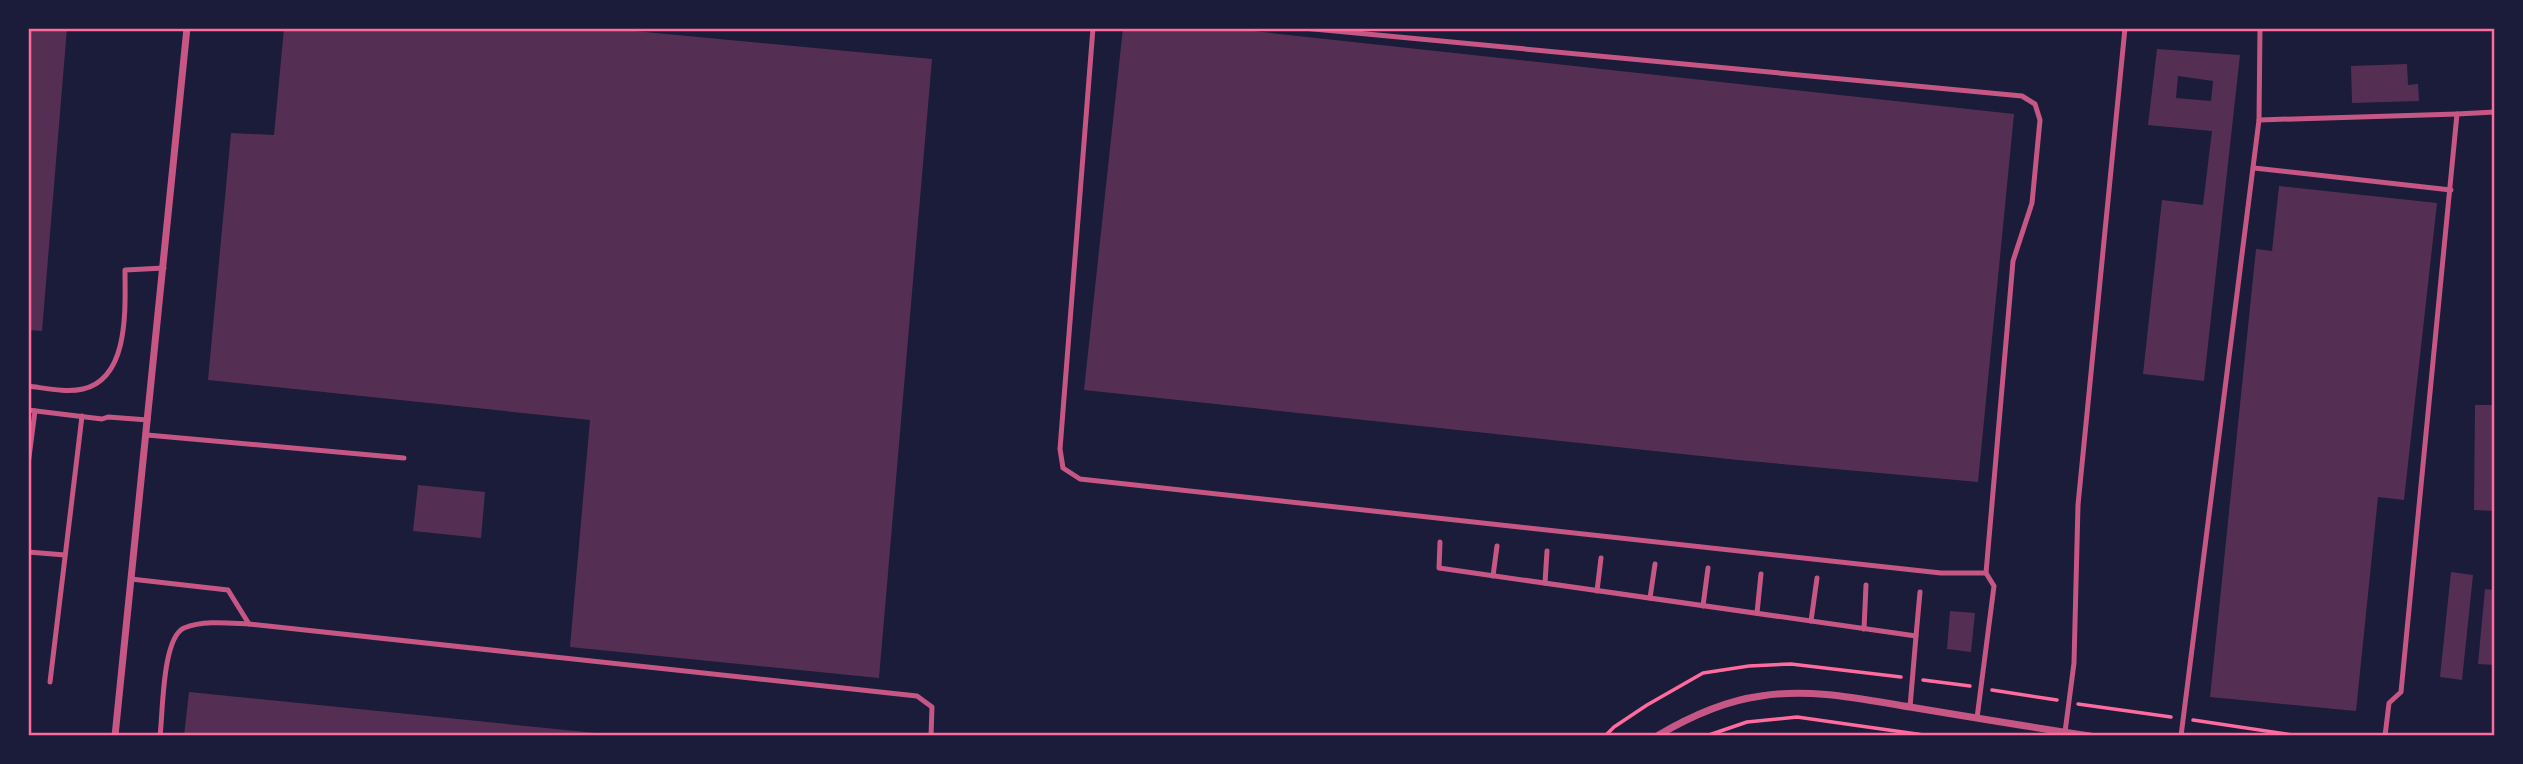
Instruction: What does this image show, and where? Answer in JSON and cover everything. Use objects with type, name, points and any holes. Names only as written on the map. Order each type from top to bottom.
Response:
[{"type":"street","points":[[115,736],[187,28]]},
{"type":"street","points":[[1657,736],[1706,710],[1736,700],[1789,693],[1818,694],[1910,707],[2090,736]]},
{"type":"lane","points":[[1093,28],[1060,449],[1063,468],[1080,479],[1941,573],[1986,573]]},
{"type":"lane","points":[[1303,28],[2022,96],[2035,104],[2040,120],[2032,203],[2013,261],[1986,573],[1994,586],[1978,718]]},
{"type":"lane","points":[[2065,732],[2074,663],[2078,505],[2124,28]]},
{"type":"lane","points":[[2181,736],[2254,168],[2259,120],[2260,28]]},
{"type":"lane","points":[[2259,120],[2495,112]]},
{"type":"lane","points":[[2385,736],[2389,704],[2401,692],[2457,114]]},
{"type":"lane","points":[[2254,168],[2451,190]]},
{"type":"lane","points":[[28,386],[82,389],[98,383],[118,359],[125,314],[125,270],[164,268]]},
{"type":"lane","points":[[28,465],[31,411],[148,420]]},
{"type":"lane","points":[[50,682],[82,416]]},
{"type":"lane","points":[[146,435],[404,458]]},
{"type":"lane","points":[[1440,542],[1439,568],[1916,636]]},
{"type":"lane","points":[[1493,576],[1497,546]]},
{"type":"lane","points":[[1545,583],[1547,551]]},
{"type":"lane","points":[[28,552],[65,555]]},
{"type":"lane","points":[[1597,591],[1601,558]]},
{"type":"lane","points":[[1650,598],[1655,564]]},
{"type":"lane","points":[[1703,606],[1708,568]]},
{"type":"lane","points":[[1757,613],[1761,574]]},
{"type":"lane","points":[[1811,621],[1816,578]]},
{"type":"lane","points":[[131,579],[228,590],[249,624]]},
{"type":"lane","points":[[1864,629],[1866,585]]},
{"type":"lane","points":[[1910,707],[1920,592]]},
{"type":"lane","points":[[160,736],[169,647],[181,629],[199,624],[249,624],[917,696],[932,707],[931,736]]},
{"type":"path","points":[[1605,736],[1647,705],[1703,673],[1749,666],[1791,664],[1913,678],[2300,736]]},
{"type":"path","points":[[1706,736],[1746,722],[1797,717],[1931,736]]},
{"type":"building","points":[[28,28],[67,28],[42,331],[28,330]]},
{"type":"building","points":[[284,28],[603,28],[932,59],[879,678],[570,647],[590,420],[208,380],[231,133],[274,135]]},
{"type":"building","points":[[1123,28],[1225,28],[2014,114],[1978,482],[1738,460],[1084,390]]},
{"type":"building","points":[[2157,49],[2240,55],[2204,381],[2143,374],[2162,200],[2203,205],[2212,131],[2148,125]],"holes":[[[2178,76],[2213,81],[2211,101],[2176,98]]]},
{"type":"building","points":[[2407,64],[2408,85],[2418,84],[2419,101],[2352,103],[2351,66]]},
{"type":"building","points":[[2279,186],[2437,203],[2404,500],[2378,497],[2356,711],[2210,697],[2256,249],[2272,251]]},
{"type":"building","points":[[2475,405],[2495,405],[2495,511],[2474,510]]},
{"type":"building","points":[[418,485],[485,492],[481,538],[413,531]]},
{"type":"building","points":[[2451,572],[2473,575],[2462,680],[2440,677]]},
{"type":"building","points":[[2485,589],[2495,590],[2495,665],[2478,664]]},
{"type":"building","points":[[1950,611],[1975,613],[1971,652],[1947,649]]},
{"type":"building","points":[[189,692],[606,734],[184,736]]}]
